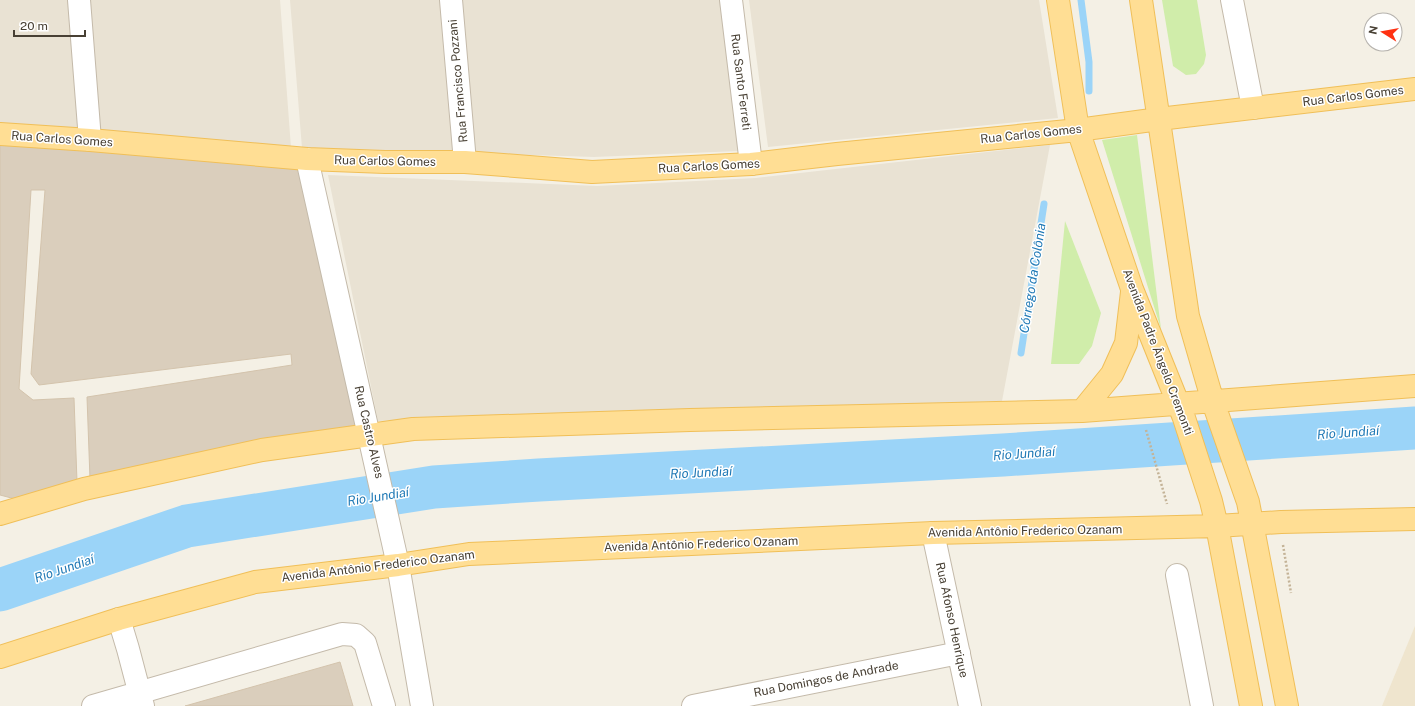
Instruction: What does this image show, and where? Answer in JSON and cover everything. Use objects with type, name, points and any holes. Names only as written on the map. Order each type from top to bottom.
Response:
[{"type":"main road","name":"Avenida Padre Ângelo Cremonti","points":[[1058,0],[1078,130],[1132,289],[1182,411],[1211,501],[1251,706]]},
{"type":"main road","points":[[1141,0],[1188,316],[1216,410],[1248,502],[1287,706]]},
{"type":"main road","name":"Rua Carlos Gomes","points":[[0,134],[90,140],[307,159],[385,162],[465,162],[592,172],[751,164],[1078,130],[1415,89]]},
{"type":"main road","points":[[1082,411],[1112,374],[1126,343],[1132,289]]},
{"type":"main road","points":[[6,508],[84,489],[262,450],[421,429],[690,420],[1082,411],[1216,410],[1415,386]]},
{"type":"main road","name":"Avenida Antônio Frederico Ozanam","points":[[0,657],[118,619],[255,582],[398,565],[469,554],[933,533],[1217,526],[1280,522],[1415,519]]},
{"type":"street","points":[[79,0],[90,140]]},
{"type":"street","name":"Rua Francisco Pozzani","points":[[451,0],[465,162]]},
{"type":"street","name":"Rua Santo Ferreti","points":[[731,0],[751,164]]},
{"type":"street","points":[[1232,0],[1253,108]]},
{"type":"street","name":"Rua Castro Alves","points":[[307,159],[398,565],[422,706]]},
{"type":"street","name":"Rua Afonso Henrique","points":[[933,533],[970,706]]},
{"type":"street","points":[[1177,575],[1202,706]]},
{"type":"street","points":[[118,619],[128,649],[141,699]]},
{"type":"street","points":[[93,706],[141,699],[342,634],[356,634],[365,644],[384,706]]},
{"type":"street","name":"Rua Domingos de Andrade","points":[[693,706],[959,653]]},
{"type":"path","points":[[1146,427],[1168,510]]},
{"type":"shaded area","points":[[0,0],[74,0],[85,134],[0,129]]},
{"type":"shaded area","points":[[86,0],[280,0],[291,148],[97,134]]},
{"type":"shaded area","points":[[290,0],[443,0],[455,152],[302,148]]},
{"type":"shaded area","points":[[461,0],[721,0],[739,151],[594,157],[472,153]]},
{"type":"shaded area","points":[[749,0],[1039,0],[1058,118],[768,147]]},
{"type":"shaded area","points":[[1050,145],[1002,401],[378,421],[328,175],[597,186],[756,178]]},
{"type":"shaded area","points":[[1415,626],[1415,706],[1382,706]]},
{"type":"green space","points":[[1162,0],[1197,0],[1206,55],[1204,64],[1196,74],[1186,75],[1173,66]]},
{"type":"green space","points":[[1137,135],[1161,329],[1102,140]]},
{"type":"green space","points":[[1065,221],[1101,313],[1092,346],[1079,364],[1051,364]]},
{"type":"building","points":[[0,141],[303,167],[359,429],[90,479],[87,397],[292,365],[291,354],[39,385],[31,374],[45,190],[31,190],[19,389],[33,400],[74,398],[77,482],[19,500],[0,495]]},
{"type":"building","points":[[340,662],[353,706],[185,706]]},
{"type":"waterway","name":"Córrego da Colônia","points":[[1081,0],[1089,62],[1089,91]]},
{"type":"waterway","name":"Córrego da Colônia","points":[[1021,353],[1044,204]]},
{"type":"waterway","name":"Rio Jundiaí","points":[[0,590],[187,526],[434,487],[1003,455],[1415,428]]}]
